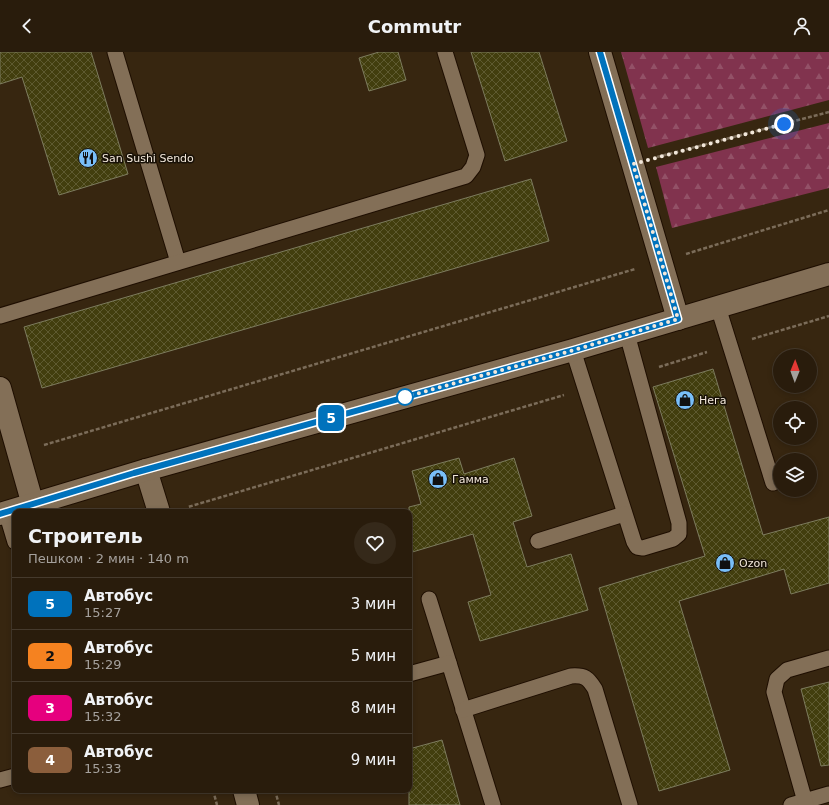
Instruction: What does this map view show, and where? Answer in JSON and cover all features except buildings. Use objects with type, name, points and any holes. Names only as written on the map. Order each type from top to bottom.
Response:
[{"type":"street","points":[[600,52],[678,319]]},
{"type":"street","points":[[18,509],[146,470],[574,350],[829,274]]},
{"type":"street","points":[[0,388],[33,505]]},
{"type":"street","points":[[146,470],[157,509]]},
{"type":"street","points":[[245,793],[248,805]]},
{"type":"lane","points":[[115,52],[178,262]]},
{"type":"lane","points":[[0,316],[466,176],[473,167],[476,155],[445,52]]},
{"type":"lane","points":[[718,307],[773,483]]},
{"type":"lane","points":[[574,350],[634,542],[637,547],[643,548],[673,540],[679,534],[679,523],[627,334]]},
{"type":"lane","points":[[3,513],[12,535]]},
{"type":"lane","points":[[538,541],[624,514]]},
{"type":"lane","points":[[429,599],[492,805]]},
{"type":"lane","points":[[829,658],[787,670],[777,679],[774,692],[801,804],[829,794]]},
{"type":"lane","points":[[412,673],[449,663]]},
{"type":"lane","points":[[463,710],[571,676],[582,675],[590,681],[595,689],[630,805]]},
{"type":"lane","points":[[0,780],[12,777]]},
{"type":"path","points":[[633,164],[829,112]]},
{"type":"path","points":[[18,453],[829,210]]},
{"type":"path","points":[[638,373],[829,316]]},
{"type":"path","points":[[188,509],[188,507],[586,388]]},
{"type":"path","points":[[214,793],[217,805]]},
{"type":"path","points":[[276,793],[279,805]]},
{"type":"green space","points":[[621,52],[829,52],[829,100],[648,148]]},
{"type":"green space","points":[[829,123],[829,188],[672,228],[656,167]]},
{"type":"bus line","name":"5","points":[[18,509],[134,473],[574,350],[678,319],[600,52]]},
{"type":"bus line","name":"5","points":[[0,514],[12,511]]},
{"type":"place","name":"San Sushi Sendo","points":[[88,158]]},
{"type":"place","name":"Нега","points":[[685,400]]},
{"type":"place","name":"Гамма","points":[[438,479]]},
{"type":"place","name":"Ozon","points":[[725,563]]},
{"type":"route","points":[[405,397],[574,350],[678,319],[633,164],[784,124]]}]
